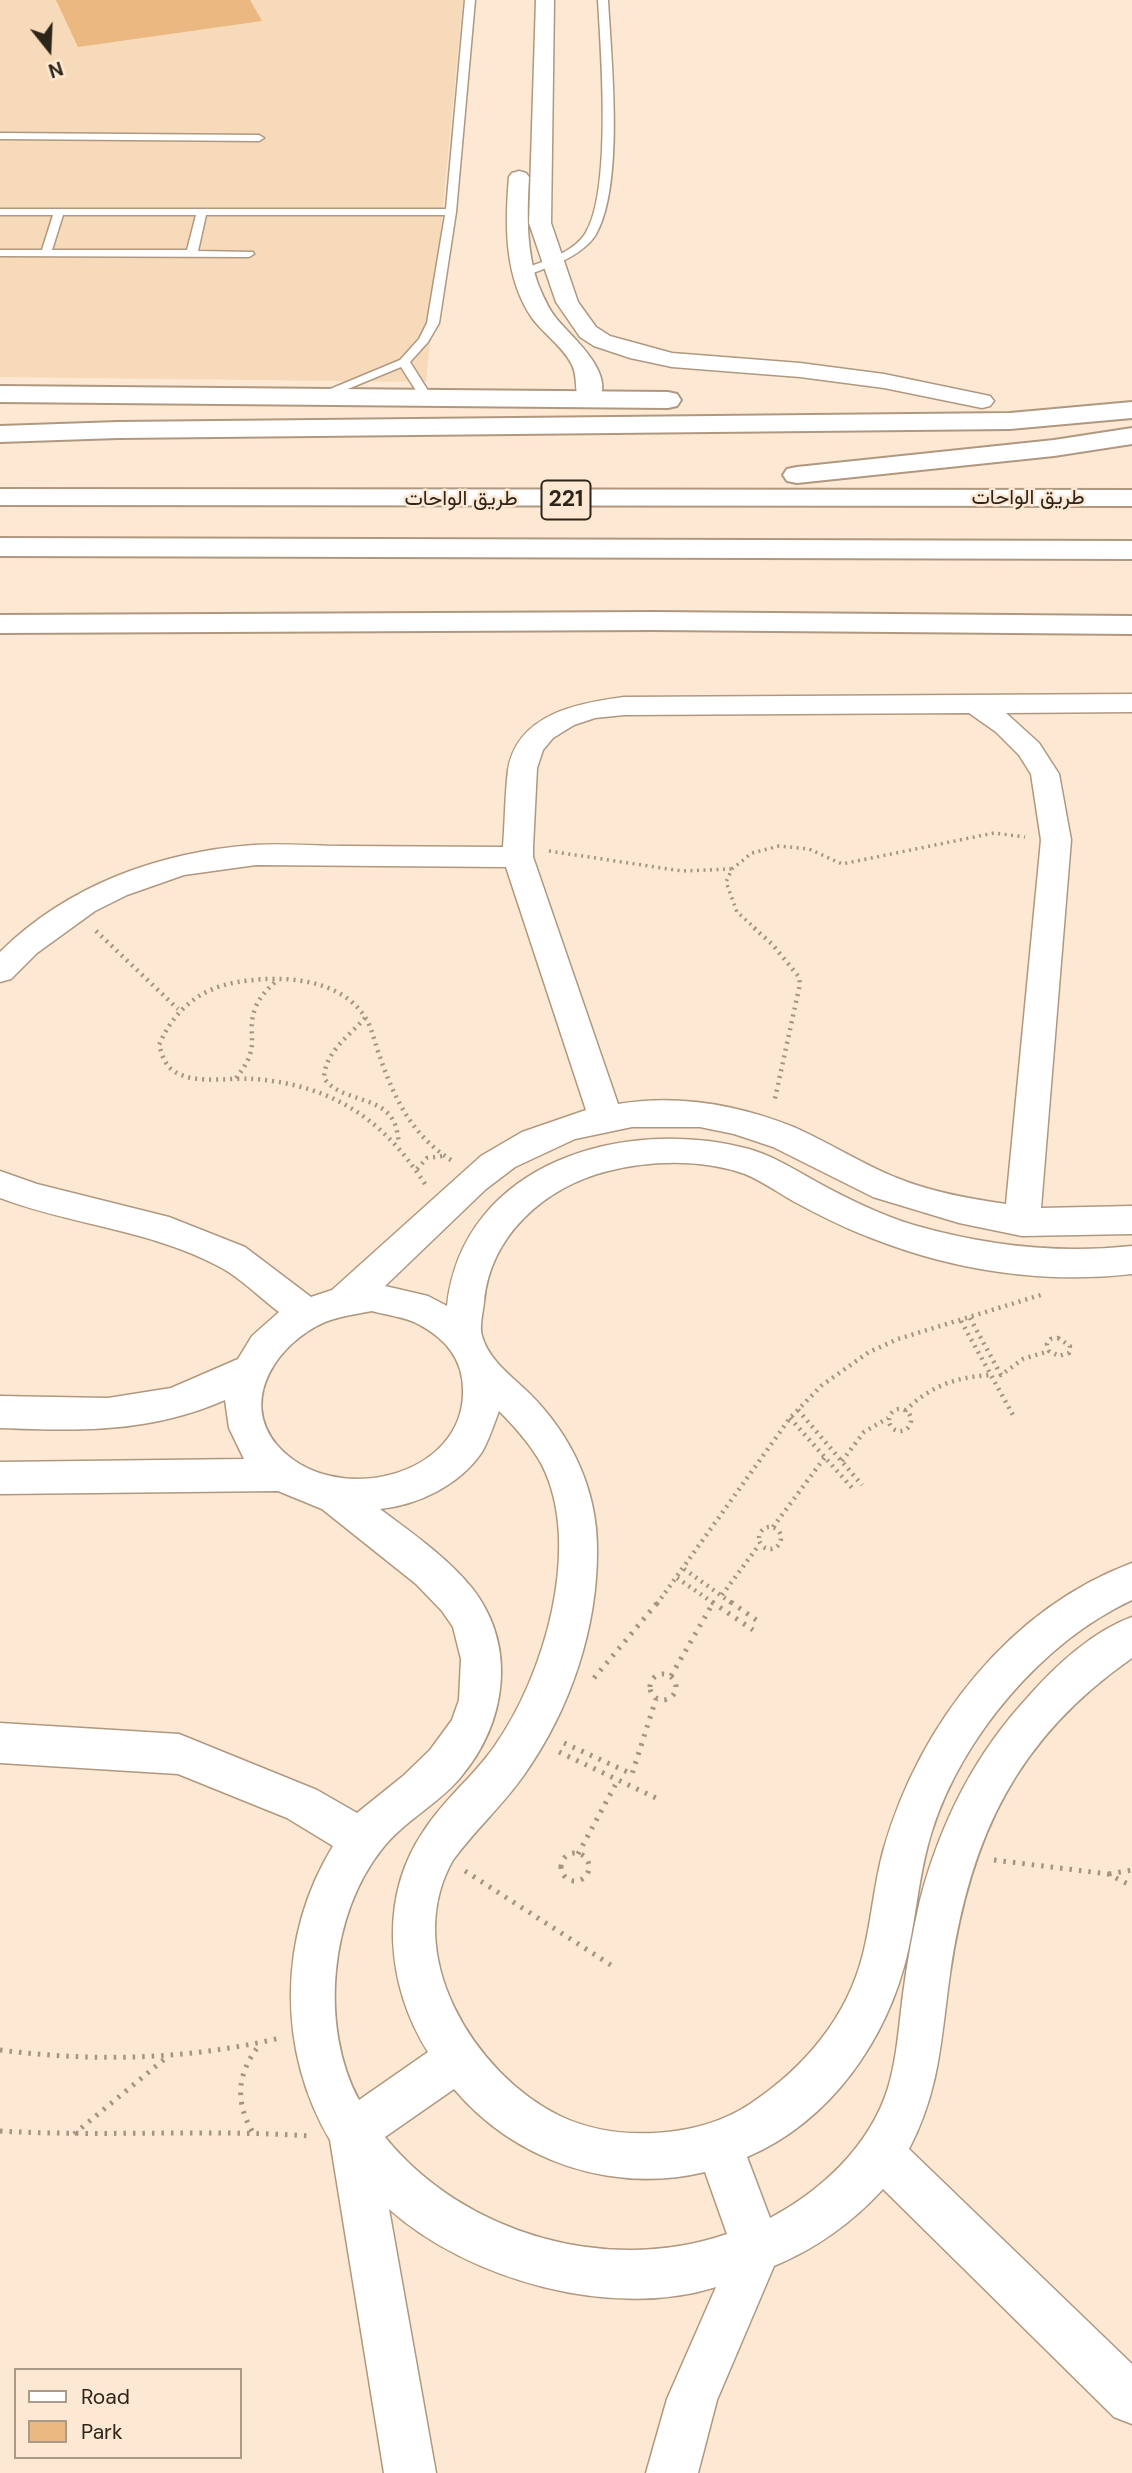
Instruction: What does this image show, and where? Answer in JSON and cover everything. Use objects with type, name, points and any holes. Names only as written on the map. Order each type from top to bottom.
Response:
[{"type":"main road","points":[[0,394],[1132,403]]},
{"type":"main road","points":[[0,434],[118,430],[1010,421],[1132,410]]},
{"type":"main road","points":[[644,500],[758,480],[1054,448],[1132,436]]},
{"type":"main road","name":"طريق الواحات","points":[[0,497],[644,500],[828,496],[1132,498]]},
{"type":"main road","name":"221","points":[[0,547],[1132,550]]},
{"type":"main road","points":[[0,624],[654,621],[1132,625]]},
{"type":"main road","points":[[0,646],[1132,642]]},
{"type":"street","points":[[531,0],[526,145],[540,223],[567,302],[587,332],[602,341],[638,353],[672,360],[800,370],[884,381],[982,401]]},
{"type":"street","points":[[545,0],[515,227],[517,250],[540,313],[586,366],[591,385],[589,399]]},
{"type":"street","points":[[605,1116],[518,852],[523,768],[530,748],[543,732],[564,719],[592,710],[624,706],[1132,703]]},
{"type":"street","points":[[977,705],[1006,726],[1029,749],[1045,774],[1056,841],[1022,1222]]},
{"type":"street","points":[[0,971],[28,942],[72,909],[137,879],[208,860],[257,855],[518,852]]},
{"type":"street","points":[[345,1300],[483,1173],[533,1141],[569,1126],[605,1116],[688,1114],[729,1120],[768,1131],[898,1193],[959,1212],[1022,1222],[1132,1220]]},
{"type":"street","points":[[751,1163],[768,1131]]},
{"type":"street","points":[[463,1335],[470,1277],[483,1245],[503,1217],[529,1193],[552,1178],[597,1159],[634,1151],[674,1148],[713,1152],[751,1163],[841,1210],[914,1239],[992,1258],[1032,1263],[1091,1264],[1132,1260]]},
{"type":"street","points":[[0,1184],[32,1196],[169,1231],[233,1257],[306,1313]]},
{"type":"street","points":[[386,1298],[424,1307],[445,1319],[463,1335],[476,1353],[483,1373],[483,1406],[471,1438],[456,1457],[437,1473],[414,1486],[388,1494],[334,1496],[315,1491],[282,1475],[257,1450],[248,1427],[244,1403],[251,1370],[272,1338],[306,1313],[345,1300],[386,1298]]},
{"type":"street","points":[[0,1412],[83,1415],[127,1412],[170,1404],[212,1390],[251,1370]]},
{"type":"street","points":[[483,1373],[528,1414],[562,1466],[576,1516],[579,1569],[571,1623],[531,1723],[509,1760],[446,1835],[423,1874],[415,1921],[418,1969],[431,2017],[457,2060],[497,2102],[546,2134],[603,2153],[661,2157],[719,2146],[760,2126],[796,2101],[828,2070],[853,2034],[873,1996],[885,1956],[899,1872],[910,1832],[942,1757],[1002,1673],[1038,1638],[1079,1609],[1132,1581]]},
{"type":"street","points":[[0,1478],[282,1475]]},
{"type":"street","points":[[334,1496],[458,1600],[478,1639],[482,1683],[471,1727],[444,1768],[380,1820],[362,1839],[331,1896],[314,1954],[312,2015],[324,2076],[352,2136],[410,2473]]},
{"type":"street","points":[[352,2136],[392,2180],[443,2220],[501,2250],[563,2268],[628,2274],[693,2269],[757,2249],[795,2232],[831,2208],[863,2178],[881,2154],[911,2088],[939,1910],[955,1855],[983,1791],[1015,1740],[1054,1696],[1097,1658],[1132,1635]]},
{"type":"street","points":[[973,1712],[986,1734],[1015,1740]]},
{"type":"street","points":[[0,1743],[179,1754],[302,1804],[362,1839]]},
{"type":"street","points":[[352,2136],[457,2060]]},
{"type":"street","points":[[672,2473],[692,2399],[757,2249],[719,2146]]},
{"type":"street","points":[[881,2154],[1132,2399]]},
{"type":"lane","points":[[317,397],[404,362],[424,340],[433,323],[450,212],[470,0]]},
{"type":"lane","points":[[524,272],[554,262],[590,235],[599,218],[607,154],[607,67],[603,0]]},
{"type":"lane","points":[[0,136],[259,138]]},
{"type":"lane","points":[[192,254],[202,211]]},
{"type":"lane","points":[[0,212],[450,212]]},
{"type":"lane","points":[[46,253],[59,212]]},
{"type":"lane","points":[[0,253],[250,254]]},
{"type":"lane","points":[[404,362],[426,397]]},
{"type":"path","points":[[768,1131],[800,984],[799,977],[772,944],[737,912],[726,882],[732,869],[752,853],[779,846],[809,849],[842,864],[994,833],[1056,841]]},
{"type":"path","points":[[518,852],[682,871],[732,869]]},
{"type":"path","points":[[72,909],[178,1009]]},
{"type":"path","points":[[235,1078],[248,1066],[255,1053],[252,1014],[257,1001],[277,980]]},
{"type":"path","points":[[440,1212],[399,1144],[367,1118],[320,1093],[265,1080],[180,1074],[163,1060],[159,1045],[178,1009],[216,987],[246,981],[299,981],[338,993],[354,1004],[365,1018],[390,1089],[405,1118],[445,1157],[483,1173]]},
{"type":"path","points":[[365,1018],[329,1058],[323,1076],[335,1091],[365,1099],[382,1108],[394,1119],[399,1144]]},
{"type":"path","points":[[417,1170],[419,1163],[426,1157],[445,1157]]},
{"type":"path","points":[[531,1723],[588,1684],[636,1631],[684,1569],[790,1418],[828,1380],[869,1352],[898,1339],[1050,1292],[1091,1264]]},
{"type":"path","points":[[970,1318],[1001,1374],[1030,1355],[1049,1351]]},
{"type":"path","points":[[961,1321],[1013,1415]]},
{"type":"path","points":[[1058,1338],[1070,1346],[1069,1353],[1063,1356],[1055,1356],[1049,1351],[1047,1344],[1051,1339],[1058,1338]]},
{"type":"path","points":[[905,1411],[917,1398],[941,1383],[970,1376],[991,1375]]},
{"type":"path","points":[[798,1410],[862,1485]]},
{"type":"path","points":[[842,1461],[864,1432],[888,1418],[894,1410],[905,1411],[912,1421],[906,1429],[893,1428],[888,1418]]},
{"type":"path","points":[[790,1418],[853,1489]]},
{"type":"path","points":[[774,1527],[825,1457]]},
{"type":"path","points":[[722,1595],[759,1545],[758,1533],[761,1529],[774,1527],[780,1531],[780,1545],[774,1548],[759,1545]]},
{"type":"path","points":[[684,1569],[759,1622]]},
{"type":"path","points":[[677,1578],[752,1630]]},
{"type":"path","points":[[671,1676],[713,1602]]},
{"type":"path","points":[[662,1674],[671,1676],[677,1682],[673,1697],[656,1699],[650,1692],[653,1677],[662,1674]]},
{"type":"path","points":[[531,1723],[632,1773],[656,1699]]},
{"type":"path","points":[[531,1723],[618,1780],[656,1798]]},
{"type":"path","points":[[578,1854],[588,1863],[589,1870],[585,1876],[572,1881],[561,1871],[564,1858],[578,1854],[618,1780]]},
{"type":"path","points":[[436,1853],[614,1967]]},
{"type":"path","points":[[955,1855],[1108,1874],[1132,1870]]},
{"type":"path","points":[[1108,1874],[1132,1886]]},
{"type":"path","points":[[0,2050],[56,2057],[168,2057],[261,2043],[315,2028]]},
{"type":"path","points":[[252,2132],[242,2116],[238,2097],[240,2077],[247,2058],[261,2043]]},
{"type":"path","points":[[73,2134],[168,2057]]},
{"type":"path","points":[[0,2131],[73,2134],[252,2132],[352,2136]]},
{"type":"shaded area","points":[[0,0],[463,0],[426,382],[0,377]]},
{"type":"green space","points":[[56,0],[250,0],[262,21],[78,47]]}]
